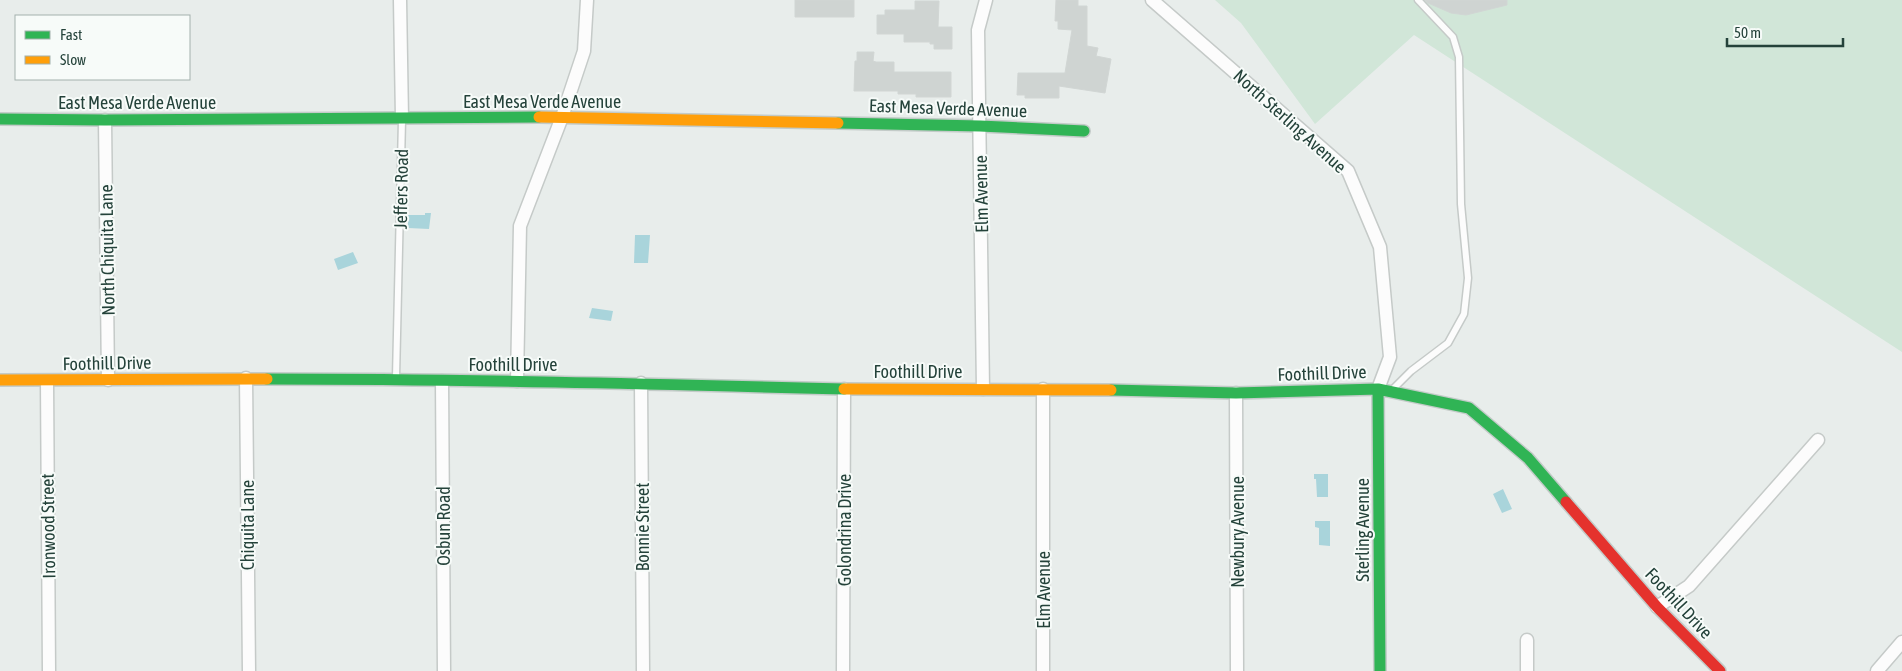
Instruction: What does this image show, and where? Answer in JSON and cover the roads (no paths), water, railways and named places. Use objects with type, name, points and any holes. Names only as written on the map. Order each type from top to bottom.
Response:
[{"type":"street","name":"Jeffers Road","points":[[400,0],[402,118]]},
{"type":"street","points":[[517,381],[520,226],[562,117],[584,52],[587,0]]},
{"type":"street","name":"Elm Avenue","points":[[983,389],[978,30],[986,0]]},
{"type":"street","name":"North Sterling Avenue","points":[[1152,0],[1348,171],[1380,247],[1390,357],[1378,389]]},
{"type":"street","name":"East Mesa Verde Avenue","points":[[0,119],[562,117],[980,126],[1084,131]]},
{"type":"street","name":"North Chiquita Lane","points":[[105,120],[108,380]]},
{"type":"street","name":"Chiquita Lane","points":[[246,378],[249,671]]},
{"type":"street","name":"Foothill Drive","points":[[0,380],[396,379],[844,389],[1043,389],[1236,393],[1378,389],[1391,391],[1469,408],[1528,458],[1657,607],[1720,671]]},
{"type":"street","name":"Ironwood Street","points":[[47,381],[49,671]]},
{"type":"street","name":"Osbun Road","points":[[442,381],[444,671]]},
{"type":"street","name":"Bonnie Street","points":[[641,383],[643,671]]},
{"type":"street","name":"Golondrina Drive","points":[[843,671],[844,389]]},
{"type":"street","name":"Elm Avenue","points":[[1043,389],[1044,671]]},
{"type":"street","name":"Sterling Avenue","points":[[1378,389],[1380,671]]},
{"type":"street","name":"Newbury Avenue","points":[[1236,393],[1237,671]]},
{"type":"street","points":[[1657,607],[1689,586],[1818,440]]},
{"type":"street","points":[[1526,640],[1527,671]]},
{"type":"street","points":[[1877,671],[1902,642]]},
{"type":"lane","points":[[1391,391],[1411,371],[1448,343],[1464,314],[1468,278],[1460,204],[1459,57],[1453,37],[1418,0]]},
{"type":"lane","name":"Jeffers Road","points":[[396,379],[402,118]]},
{"type":"water","points":[[425,213],[431,213],[429,229],[408,228],[408,215],[425,215]]},
{"type":"water","points":[[635,235],[650,235],[648,263],[634,263]]},
{"type":"water","points":[[353,252],[358,263],[338,270],[334,259]]},
{"type":"water","points":[[592,308],[613,311],[611,321],[589,318]]},
{"type":"water","points":[[1314,474],[1328,474],[1328,497],[1317,497]]},
{"type":"water","points":[[1503,489],[1512,509],[1502,513],[1493,494]]},
{"type":"water","points":[[1315,521],[1330,521],[1330,546],[1319,545],[1319,528],[1315,527]]}]
